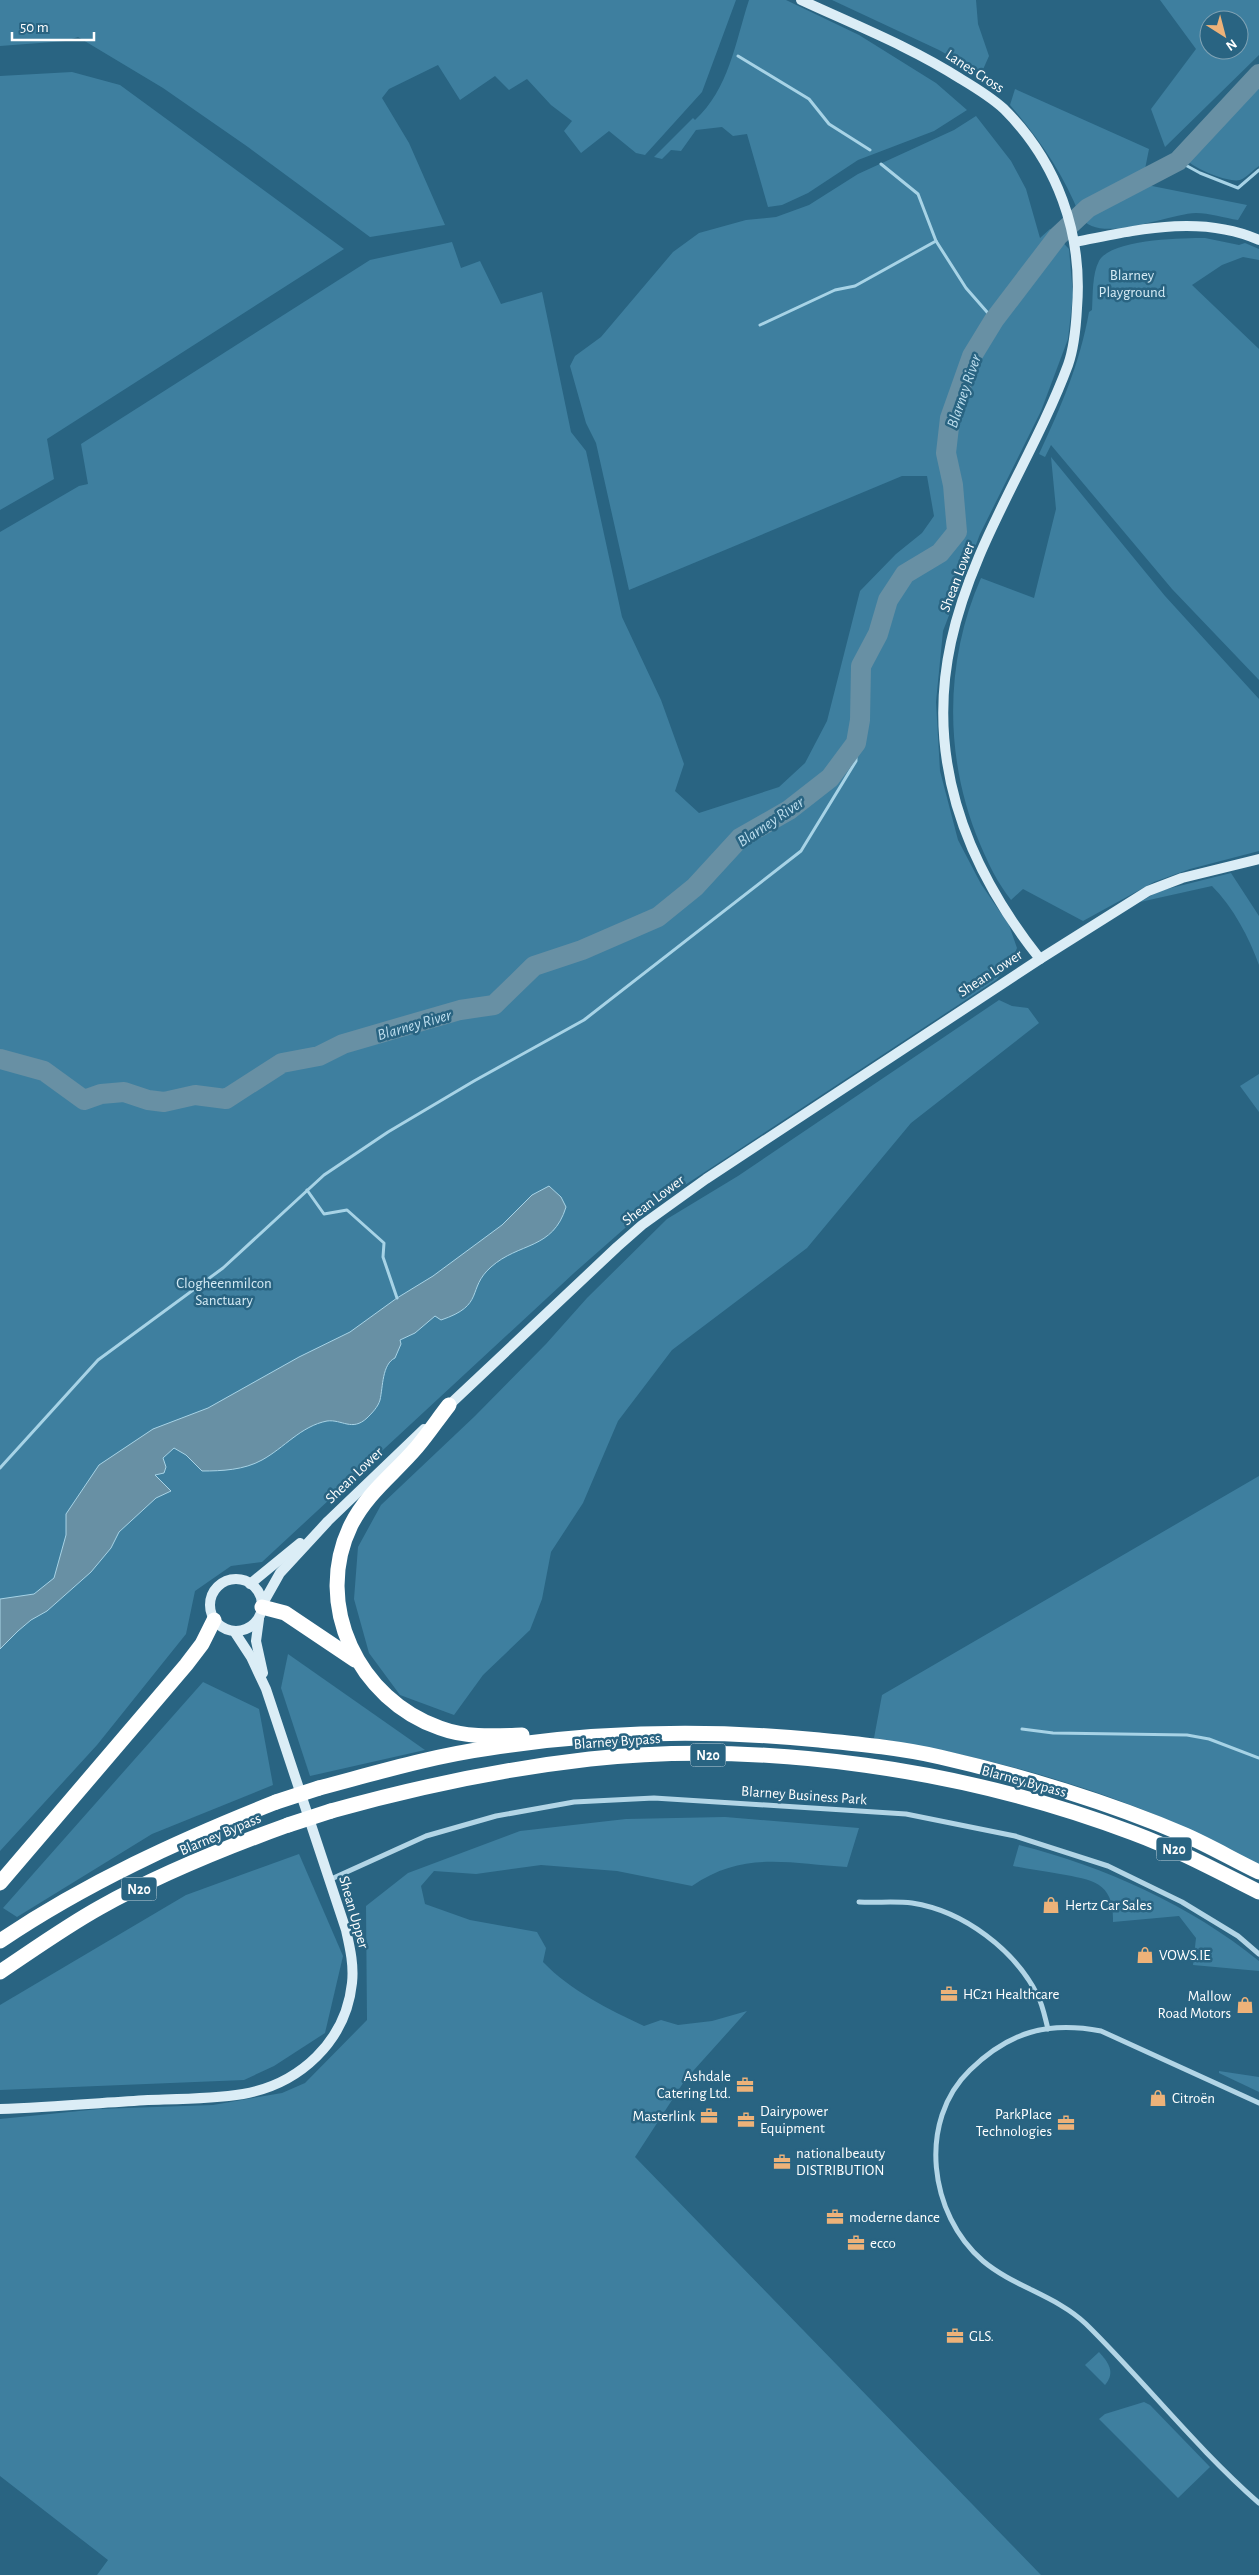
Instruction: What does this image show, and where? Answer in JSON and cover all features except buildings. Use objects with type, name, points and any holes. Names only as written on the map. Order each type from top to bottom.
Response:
[{"type":"highway","points":[[357,1661],[348,1640],[339,1607],[338,1577],[342,1550],[351,1526],[364,1503],[416,1448],[449,1406]]},
{"type":"highway","points":[[261,1609],[285,1613],[324,1637],[357,1661],[389,1700],[439,1728],[460,1734],[491,1736],[594,1731],[649,1732]]},
{"type":"highway","points":[[0,1883],[186,1665],[202,1644],[214,1620]]},
{"type":"highway","name":"Blarney Bypass","points":[[0,1941],[127,1866],[202,1832],[276,1802],[407,1764],[490,1748],[604,1734],[649,1732],[773,1736],[858,1744],[938,1756],[1104,1804],[1185,1835],[1259,1872]]},
{"type":"highway","name":"Blarney Bypass","points":[[0,1972],[55,1934],[101,1907],[216,1853],[288,1825],[440,1782],[592,1759],[670,1755],[816,1760],[934,1776],[1084,1815],[1175,1850],[1259,1892]]},
{"type":"main road","name":"Lanes Cross","points":[[801,0],[937,64],[985,94],[1002,108],[1029,137],[1051,172],[1066,205],[1072,230]]},
{"type":"main road","points":[[1075,242],[1184,225],[1225,228],[1259,240]]},
{"type":"main road","name":"Shean Lower","points":[[1040,959],[985,878],[973,856],[955,804],[945,747],[945,679],[950,643],[961,604],[984,546],[1069,363],[1076,328],[1078,264],[1072,230]]},
{"type":"main road","points":[[1078,264],[1080,254],[1100,237]]},
{"type":"main road","name":"Shean Lower","points":[[250,1584],[328,1520],[642,1225],[706,1179],[1040,959],[1148,891],[1182,878],[1259,859]]},
{"type":"main road","name":"Shean Lower","points":[[261,1609],[280,1574],[328,1520]]},
{"type":"main road","points":[[233,1580],[250,1584],[259,1593],[261,1609],[250,1627],[234,1631],[219,1626],[211,1613],[211,1598],[220,1585],[233,1580]]},
{"type":"main road","name":"Shean Upper","points":[[0,2109],[243,2094],[275,2085],[297,2074],[316,2059],[343,2019],[352,1983],[352,1958],[346,1930],[266,1689],[256,1641],[261,1609]]},
{"type":"main road","name":"Shean Upper","points":[[234,1631],[266,1689]]},
{"type":"street","name":"Blarney Business Park","points":[[330,1880],[426,1836],[496,1816],[574,1802],[654,1798],[906,1814],[1015,1836],[1108,1866],[1182,1902],[1238,1936],[1259,1954]]},
{"type":"street","points":[[859,1902],[912,1903],[963,1921],[990,1937],[1010,1956],[1029,1980],[1038,1996],[1048,2029]]},
{"type":"street","points":[[1259,2103],[1101,2031],[1073,2027],[1048,2029],[1015,2036],[1001,2043],[978,2062],[954,2088],[940,2122],[935,2158],[940,2193],[953,2226],[984,2261],[1084,2322],[1259,2503]]},
{"type":"green space","points":[[0,0],[736,0],[702,92],[645,155],[636,153],[609,131],[581,153],[564,131],[572,121],[551,105],[527,79],[509,90],[495,76],[460,100],[438,65],[389,89],[382,98],[409,143],[445,225],[370,237],[248,147],[163,88],[78,37],[66,41],[0,46]]},
{"type":"green space","points":[[749,0],[786,0],[859,35],[936,83],[967,110],[934,131],[858,160],[808,193],[782,205],[768,207],[747,134],[733,136],[722,127],[696,130],[681,151],[671,150],[662,159],[654,157],[693,118],[695,120],[707,108],[716,94],[730,64]]},
{"type":"green space","points":[[832,0],[976,0],[978,24],[989,56],[981,74],[939,50]]},
{"type":"green space","points":[[1160,0],[1259,0],[1259,55],[1165,147],[1151,109],[1196,49]]},
{"type":"green space","points":[[72,72],[120,85],[344,249],[47,439],[54,479],[0,510],[0,76]]},
{"type":"green space","points":[[1259,82],[1259,166],[1242,179],[1234,180],[1211,174],[1190,163],[1186,159],[1187,155]]},
{"type":"green space","points":[[1015,89],[1149,149],[1142,184],[1247,205],[1238,220],[1196,213],[1117,228],[1101,228],[1089,225],[1080,216],[1066,185],[1050,157],[1010,105]]},
{"type":"green space","name":"Clogheenmilcon Sanctuary","points":[[976,116],[1011,161],[1026,189],[1040,238],[1050,229],[1069,249],[1073,295],[1068,339],[1041,411],[980,534],[943,631],[936,702],[940,771],[958,840],[981,884],[1009,925],[1017,948],[1010,965],[996,980],[641,1214],[574,1273],[262,1562],[231,1566],[195,1591],[186,1634],[97,1745],[0,1851],[0,532],[79,486],[88,484],[81,444],[370,260],[452,242],[461,268],[480,261],[501,304],[542,292],[571,432],[586,451],[622,617],[661,700],[684,764],[675,791],[699,813],[779,787],[805,763],[827,721],[860,591],[896,554],[922,533],[934,516],[927,476],[902,476],[629,590],[596,443],[586,423],[570,366],[575,356],[601,337],[673,252],[699,233],[746,220],[776,217],[809,205],[858,174],[954,130]]},
{"type":"green space","name":"Blarney Playground","points":[[1205,238],[1239,245],[1245,243],[1259,249],[1259,260],[1243,257],[1222,265],[1192,285],[1259,349],[1259,680],[1172,589],[1051,445],[1045,457],[1039,454],[1075,367],[1089,312],[1092,310],[1094,278],[1099,261],[1106,254],[1117,248],[1132,244],[1165,239]]},
{"type":"green space","points":[[1051,457],[1165,596],[1259,699],[1259,851],[1190,869],[1154,882],[1083,921],[1023,889],[1011,900],[997,880],[980,844],[968,812],[955,745],[953,711],[955,677],[960,643],[969,610],[981,578],[1034,598],[1056,509]]},
{"type":"green space","points":[[1231,873],[1259,916],[1259,965],[1240,923],[1227,903],[1212,886],[1140,902],[1159,891]]},
{"type":"green space","points":[[999,1000],[1012,1006],[1028,1008],[1039,1023],[911,1123],[807,1248],[672,1350],[618,1421],[583,1503],[551,1552],[542,1599],[530,1630],[483,1675],[454,1715],[400,1695],[369,1653],[354,1599],[358,1547],[381,1505],[475,1416],[546,1344],[587,1298],[667,1219],[738,1176]]},
{"type":"green space","points":[[1259,1074],[1259,1112],[1240,1086]]},
{"type":"green space","points":[[1259,1476],[1259,1865],[1197,1833],[1151,1813],[1074,1785],[994,1762],[874,1738],[882,1695]]},
{"type":"green space","points":[[288,1654],[425,1750],[310,1776],[281,1688]]},
{"type":"green space","points":[[203,1682],[259,1709],[273,1785],[152,1834],[17,1917],[3,1908]]},
{"type":"green space","points":[[725,1817],[859,1828],[847,1867],[786,1862],[749,1863],[730,1867],[692,1886],[617,1871],[541,1865],[476,1874],[434,1871],[421,1886],[425,1904],[470,1920],[537,1932],[546,1948],[543,1962],[554,1972],[578,1991],[644,2026],[661,2020],[678,2025],[712,2021],[747,2011],[685,2080],[635,2157],[1041,2575],[97,2575],[108,2560],[0,2476],[0,2119],[99,2109],[213,2105],[282,2093],[305,2083],[367,2020],[366,1906],[408,1873],[520,1831],[626,1819]]},
{"type":"green space","points":[[1019,1845],[1051,1854],[1115,1877],[1175,1905],[1204,1922],[1259,1961],[1259,1971],[1193,1965],[1196,1938],[1179,1916],[1113,1922],[1110,1898],[1099,1885],[1092,1881],[1013,1866]]},
{"type":"green space","points":[[299,1854],[343,1956],[325,2033],[274,2066],[244,2080],[0,2090],[0,2005],[186,1895]]},
{"type":"green space","points":[[1219,2071],[1259,2077],[1259,2092],[1219,2073]]},
{"type":"green space","points":[[1099,2352],[1110,2367],[1110,2376],[1105,2385],[1085,2365]]},
{"type":"green space","points":[[1144,2402],[1150,2405],[1210,2467],[1178,2498],[1099,2419],[1105,2414]]},
{"type":"shaded area","points":[[549,1186],[561,1197],[566,1207],[553,1231],[534,1244],[513,1253],[491,1267],[479,1282],[474,1296],[464,1308],[441,1320],[435,1316],[415,1333],[400,1340],[401,1344],[395,1358],[385,1370],[379,1403],[367,1418],[362,1422],[352,1425],[332,1421],[318,1424],[301,1432],[262,1460],[248,1466],[233,1469],[202,1471],[186,1455],[174,1448],[163,1458],[166,1467],[164,1473],[155,1475],[171,1491],[156,1498],[119,1532],[111,1548],[91,1572],[47,1611],[31,1620],[18,1631],[0,1649],[0,1599],[34,1594],[54,1578],[66,1535],[66,1514],[99,1465],[153,1429],[208,1408],[299,1357],[350,1332],[397,1298],[433,1276],[502,1225],[532,1195]]},
{"type":"waterway","points":[[738,56],[809,99],[829,124],[870,150]]},
{"type":"waterway","name":"Blarney River","points":[[0,1059],[44,1071],[84,1100],[101,1094],[124,1092],[148,1100],[164,1102],[195,1095],[226,1099],[282,1063],[319,1056],[343,1044],[460,1010],[494,1005],[534,966],[582,950],[658,917],[695,887],[740,838],[789,810],[830,778],[856,743],[860,720],[861,666],[878,634],[888,600],[905,574],[940,553],[957,532],[953,485],[946,453],[950,418],[972,356],[994,320],[1058,236],[1088,208],[1178,161],[1259,74]]},
{"type":"waterway","points":[[1178,161],[1200,173],[1238,188],[1259,170]]},
{"type":"waterway","points":[[881,164],[918,194],[936,241],[966,288],[994,320]]},
{"type":"waterway","points":[[760,325],[835,290],[855,286],[936,241]]},
{"type":"waterway","points":[[0,1468],[98,1360],[223,1268],[324,1175],[388,1132],[474,1081],[584,1020],[801,851],[856,761],[856,743]]},
{"type":"waterway","points":[[307,1190],[324,1214],[347,1210],[384,1243],[383,1257],[397,1298]]},
{"type":"waterway","points":[[1022,1729],[1053,1733],[1187,1735],[1209,1739],[1259,1758]]},
{"type":"place","name":"Hertz Car Sales","points":[[1051,1905]]},
{"type":"place","name":"VOWS.IE","points":[[1145,1955]]},
{"type":"place","name":"HC21 Healthcare","points":[[949,1994]]},
{"type":"place","name":"Mallow Road Motors","points":[[1245,2005]]},
{"type":"place","name":"Ashdale Catering Ltd.","points":[[745,2085]]},
{"type":"place","name":"Citroën","points":[[1158,2098]]},
{"type":"place","name":"Masterlink","points":[[709,2116]]},
{"type":"place","name":"Dairypower Equipment","points":[[746,2120]]},
{"type":"place","name":"ParkPlace Technologies","points":[[1066,2123]]},
{"type":"place","name":"nationalbeauty DISTRIBUTION","points":[[782,2162]]},
{"type":"place","name":"moderne dance","points":[[835,2217]]},
{"type":"place","name":"ecco","points":[[856,2243]]},
{"type":"place","name":"GLS.","points":[[955,2336]]}]
